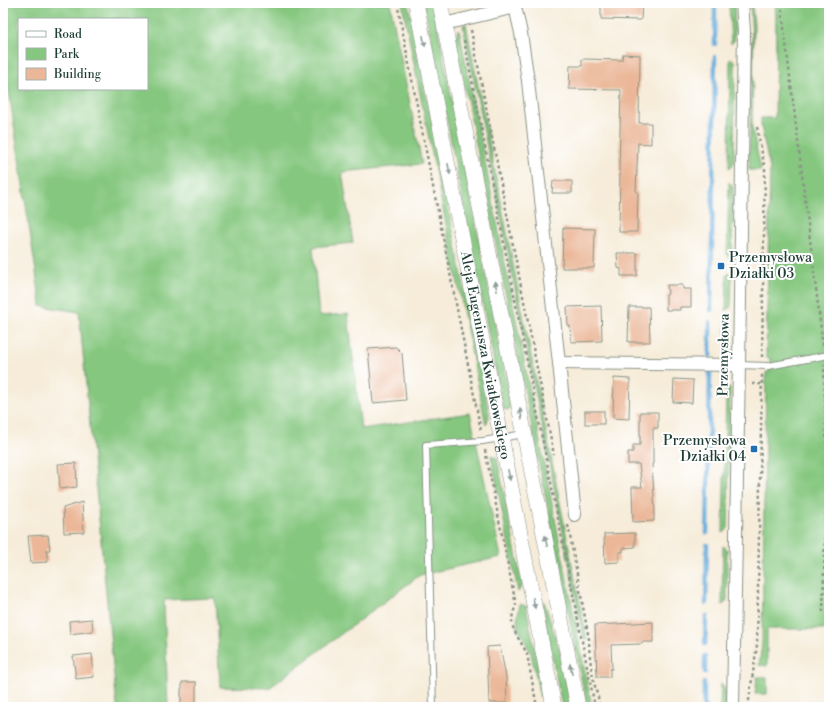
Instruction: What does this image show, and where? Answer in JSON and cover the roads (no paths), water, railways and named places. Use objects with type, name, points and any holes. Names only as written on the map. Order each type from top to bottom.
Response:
[{"type":"street","name":"Aleja Eugeniusza Kwiatkowskiego","points":[[416,3],[554,707]]},
{"type":"street","name":"Aleja Eugeniusza Kwiatkowskiego","points":[[440,3],[578,707]]},
{"type":"street","name":"Przemysłowa","points":[[733,707],[744,31],[742,3]]},
{"type":"street","points":[[444,24],[514,5],[521,33],[528,81],[559,363],[571,520]]},
{"type":"street","points":[[559,363],[739,365]]},
{"type":"lane","points":[[739,365],[768,366],[826,356]]},
{"type":"lane","points":[[433,707],[426,445],[483,441],[525,434]]},
{"type":"waterway","points":[[715,3],[715,44]]},
{"type":"waterway","points":[[711,310],[715,57]]},
{"type":"waterway","points":[[710,322],[710,356]]},
{"type":"waterway","points":[[707,533],[710,373]]},
{"type":"waterway","points":[[706,604],[707,545]]},
{"type":"waterway","points":[[705,644],[706,616]]},
{"type":"waterway","points":[[705,656],[705,672]]},
{"type":"waterway","points":[[704,683],[704,707]]},
{"type":"place","name":"Przemysłowa Działki 03","points":[[721,266]]},
{"type":"place","name":"Przemysłowa Działki 04","points":[[754,449]]}]
